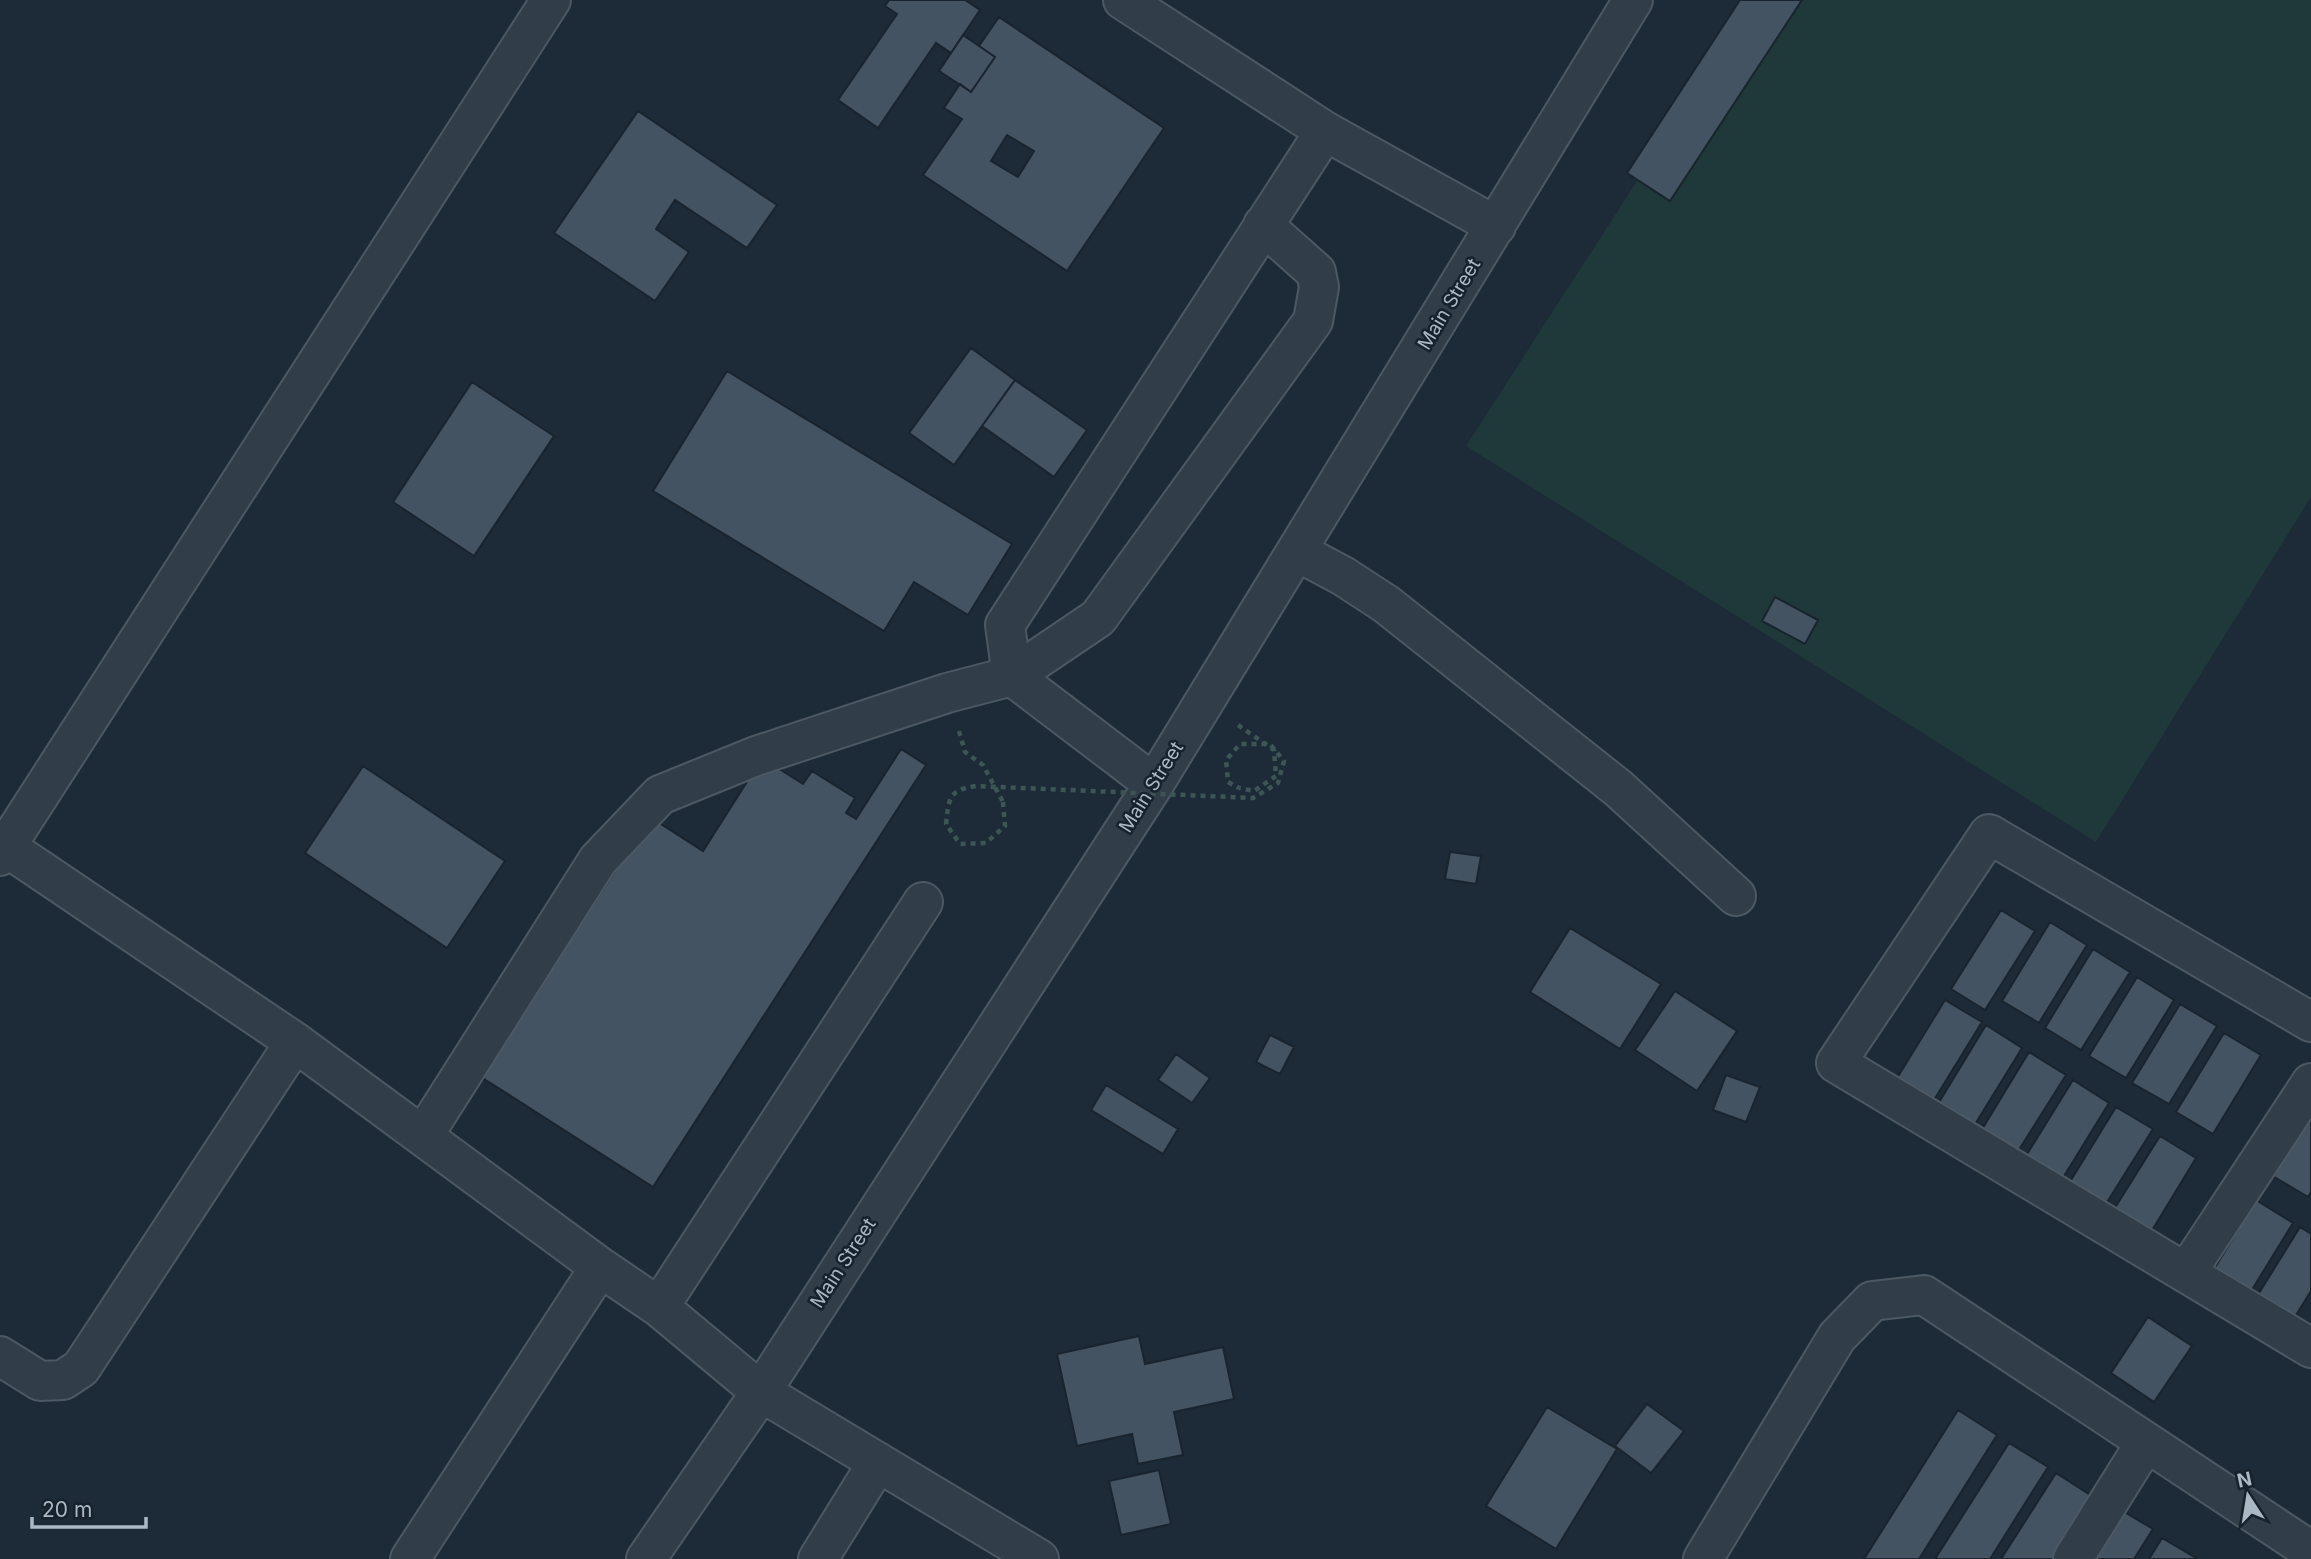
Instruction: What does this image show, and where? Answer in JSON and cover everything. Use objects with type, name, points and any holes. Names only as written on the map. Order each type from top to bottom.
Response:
[{"type":"street","points":[[551,0],[3,851],[296,1042],[659,1307],[761,1392],[1040,1559]]},
{"type":"street","points":[[1123,0],[1325,131],[1496,226]]},
{"type":"street","name":"Main Street","points":[[646,1559],[761,1392],[1154,784],[1633,0]]},
{"type":"street","points":[[1154,784],[1012,676],[1005,625],[1325,131]]},
{"type":"street","points":[[423,1136],[598,860],[660,795],[756,756],[947,693],[1012,676],[1098,618],[1313,321],[1319,287],[1316,272],[1263,225]]},
{"type":"street","points":[[1298,552],[1343,576],[1386,604],[1618,788],[1736,896]]},
{"type":"street","points":[[2311,1022],[1989,834],[1836,1063],[2311,1348]]},
{"type":"street","points":[[659,1307],[923,902]]},
{"type":"street","points":[[0,1356],[40,1381],[63,1380],[81,1368],[296,1042]]},
{"type":"street","points":[[2186,1273],[2311,1083]]},
{"type":"street","points":[[410,1559],[600,1266]]},
{"type":"street","points":[[1703,1559],[1837,1336],[1872,1301],[1924,1295],[2311,1552],[2308,1559]]},
{"type":"street","points":[[2073,1559],[2146,1442]]},
{"type":"street","points":[[818,1559],[878,1462]]},
{"type":"path","points":[[947,693],[965,752],[983,765],[1003,802],[1005,827],[986,843],[960,844],[946,824],[948,800],[959,789],[976,786],[1253,797],[1278,783],[1284,761],[1270,744],[1240,744],[1226,760],[1228,782],[1254,792],[1276,776],[1275,750],[1238,725]]},
{"type":"green space","points":[[1740,0],[2311,0],[2311,497],[2096,842],[1466,446],[1637,181],[1627,173]]},
{"type":"building","points":[[889,0],[965,0],[980,10],[951,53],[936,43],[878,128],[838,100],[897,14],[885,6]]},
{"type":"building","points":[[1740,0],[1802,0],[1670,201],[1627,173]]},
{"type":"building","points":[[999,17],[1164,128],[1067,271],[923,175],[962,119],[944,108],[960,84],[971,92],[995,57],[979,46]],"holes":[[[1007,135],[1034,151],[1018,177],[991,161]]]},
{"type":"building","points":[[963,35],[995,57],[971,92],[939,71]]},
{"type":"building","points":[[638,111],[777,205],[747,248],[675,200],[656,229],[689,252],[655,301],[554,233]]},
{"type":"building","points":[[971,348],[1015,380],[954,465],[909,433]]},
{"type":"building","points":[[727,371],[1012,544],[968,615],[914,582],[884,631],[653,491]]},
{"type":"building","points":[[1015,380],[1087,430],[1054,477],[982,426]]},
{"type":"building","points":[[472,382],[554,436],[474,556],[393,502]]},
{"type":"building","points":[[1775,597],[1818,620],[1805,644],[1762,621]]},
{"type":"building","points":[[901,749],[926,765],[653,1187],[481,1077],[650,817],[703,851],[762,758],[803,784],[812,771],[855,798],[846,813],[856,819]]},
{"type":"building","points":[[363,766],[505,861],[447,948],[305,853]]},
{"type":"building","points":[[1450,852],[1481,856],[1476,884],[1445,879]]},
{"type":"building","points":[[2001,910],[2035,931],[1985,1010],[1951,989]]},
{"type":"building","points":[[2050,922],[2087,945],[2039,1023],[2002,1001]]},
{"type":"building","points":[[1570,928],[1661,984],[1620,1049],[1530,992]]},
{"type":"building","points":[[2093,949],[2130,972],[2081,1050],[2045,1028]]},
{"type":"building","points":[[2137,977],[2174,1000],[2126,1078],[2089,1056]]},
{"type":"building","points":[[1675,991],[1737,1031],[1697,1091],[1635,1050]]},
{"type":"building","points":[[1945,1000],[1982,1022],[1934,1100],[1897,1078]]},
{"type":"building","points":[[2180,1004],[2217,1026],[2169,1104],[2132,1083]]},
{"type":"building","points":[[1986,1025],[2022,1048],[1974,1126],[1938,1104]]},
{"type":"building","points":[[2224,1033],[2261,1055],[2213,1134],[2176,1112]]},
{"type":"building","points":[[1270,1035],[1294,1047],[1280,1074],[1256,1062]]},
{"type":"building","points":[[2029,1052],[2066,1075],[2017,1153],[1981,1131]]},
{"type":"building","points":[[1176,1054],[1210,1078],[1192,1103],[1158,1080]]},
{"type":"building","points":[[1726,1075],[1760,1087],[1746,1122],[1713,1110]]},
{"type":"building","points":[[2073,1080],[2109,1103],[2061,1181],[2024,1159]]},
{"type":"building","points":[[1106,1085],[1178,1129],[1163,1154],[1091,1110]]},
{"type":"building","points":[[2116,1107],[2153,1129],[2104,1207],[2068,1185]]},
{"type":"building","points":[[2311,1111],[2311,1192],[2308,1197],[2271,1175]]},
{"type":"building","points":[[2160,1136],[2196,1158],[2148,1237],[2111,1214]]},
{"type":"building","points":[[2256,1200],[2293,1223],[2245,1301],[2208,1279]]},
{"type":"building","points":[[2300,1227],[2311,1234],[2311,1291],[2288,1328],[2251,1306]]},
{"type":"building","points":[[2148,1317],[2192,1346],[2154,1402],[2111,1373]]},
{"type":"building","points":[[1139,1336],[1145,1364],[1223,1347],[1234,1399],[1174,1412],[1183,1455],[1138,1464],[1132,1434],[1077,1446],[1057,1354]]},
{"type":"building","points":[[1647,1404],[1684,1431],[1651,1473],[1615,1446]]},
{"type":"building","points":[[1547,1407],[1617,1449],[1556,1549],[1486,1506]]},
{"type":"building","points":[[1958,1410],[1997,1435],[1919,1559],[1864,1559]]},
{"type":"building","points":[[2009,1443],[2048,1467],[1990,1559],[1935,1559]]},
{"type":"building","points":[[1159,1470],[1171,1524],[1121,1535],[1109,1481]]},
{"type":"building","points":[[2056,1473],[2095,1498],[2056,1559],[2001,1559]]},
{"type":"building","points":[[2116,1507],[2153,1529],[2134,1559],[2084,1559]]},
{"type":"building","points":[[2162,1538],[2198,1559],[2149,1559]]}]
